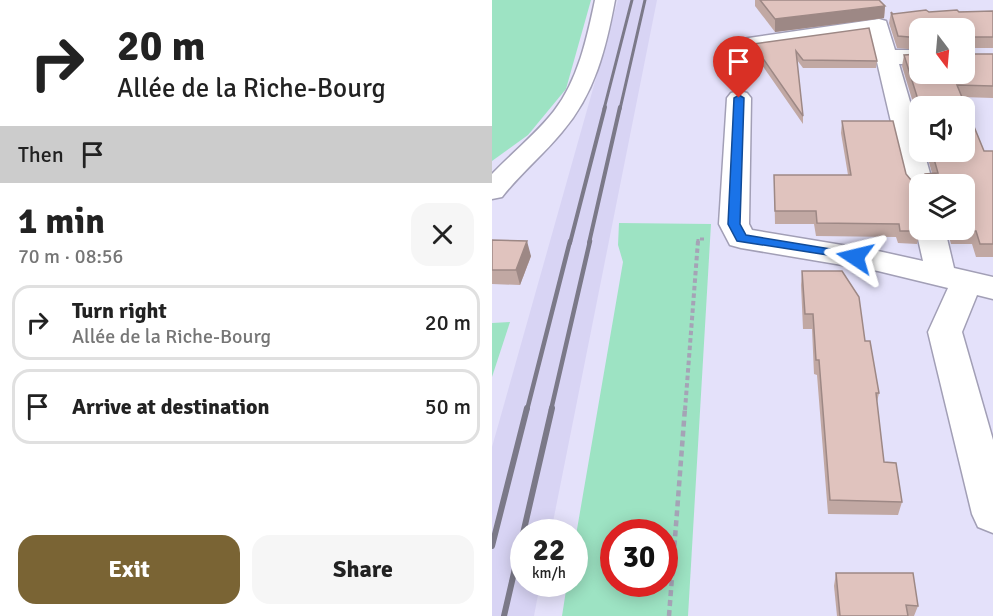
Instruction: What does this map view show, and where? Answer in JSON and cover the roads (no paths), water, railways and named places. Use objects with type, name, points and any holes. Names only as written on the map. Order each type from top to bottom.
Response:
[{"type":"street","points":[[492,191],[554,127],[572,104],[581,85],[605,0]]},
{"type":"street","points":[[735,46],[879,25],[917,174]]},
{"type":"street","points":[[886,57],[909,57]]},
{"type":"street","points":[[739,98],[734,224],[741,238],[878,261],[966,282]]},
{"type":"street","points":[[934,240],[939,260],[966,282]]},
{"type":"street","points":[[966,282],[945,332],[993,514]]},
{"type":"railway","points":[[604,109],[632,0]]},
{"type":"railway","points":[[620,109],[645,0]]},
{"type":"railway","points":[[570,243],[605,107]]},
{"type":"railway","points":[[589,243],[620,107]]},
{"type":"railway","points":[[527,410],[570,241]]},
{"type":"railway","points":[[551,410],[590,241]]},
{"type":"railway","points":[[492,546],[527,408]]},
{"type":"railway","points":[[504,616],[552,408]]}]
